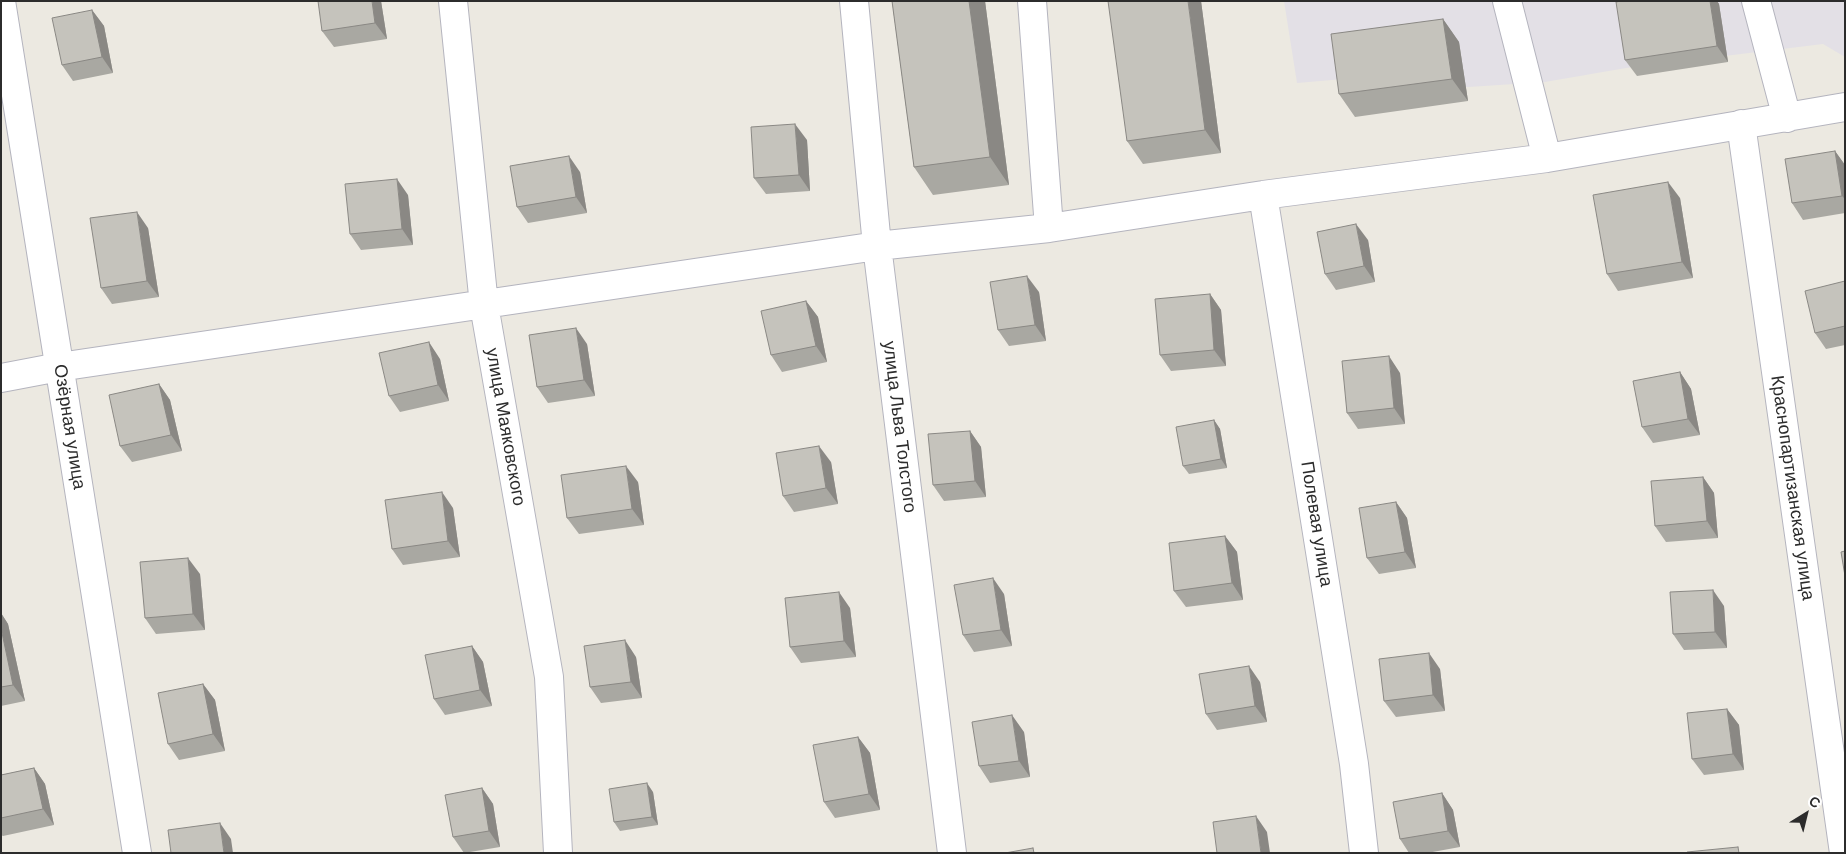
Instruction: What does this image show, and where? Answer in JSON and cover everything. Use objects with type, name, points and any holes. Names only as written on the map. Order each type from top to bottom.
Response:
[{"type":"street","name":"Озёрная улица","points":[[1,1],[137,853]]},
{"type":"street","name":"улица Маяковского","points":[[453,1],[484,306],[549,677],[558,853]]},
{"type":"street","name":"улица Льва Толстого","points":[[854,1],[877,246],[952,853]]},
{"type":"street","points":[[1032,1],[1049,228]]},
{"type":"street","points":[[1507,1],[1547,158]]},
{"type":"street","points":[[1756,1],[1787,118]]},
{"type":"street","points":[[1,378],[59,367],[484,306],[877,246],[1049,228],[1263,195],[1547,158],[1845,107]]},
{"type":"street","name":"Краснопартизанская улица","points":[[1741,124],[1844,853]]},
{"type":"street","name":"Полевая улица","points":[[1263,195],[1352,754],[1364,853]]},
{"type":"shaded area","points":[[1284,1],[1845,1],[1845,57],[1823,44],[1626,68],[1545,82],[1346,95],[1343,79],[1297,83]]},
{"type":"building","points":[[318,1],[372,1],[375,23],[322,31]]},
{"type":"building","points":[[892,1],[969,1],[990,157],[914,167]]},
{"type":"building","points":[[1108,1],[1188,1],[1205,130],[1127,141]]},
{"type":"building","points":[[1710,1],[1717,46],[1625,60],[1616,2]]},
{"type":"building","points":[[92,10],[102,57],[62,65],[52,18]]},
{"type":"building","points":[[1443,19],[1452,79],[1339,94],[1331,34]]},
{"type":"building","points":[[795,124],[799,175],[754,178],[751,127]]},
{"type":"building","points":[[1835,151],[1842,196],[1792,203],[1785,159]]},
{"type":"building","points":[[569,156],[576,197],[517,207],[510,166]]},
{"type":"building","points":[[397,179],[402,229],[350,234],[345,184]]},
{"type":"building","points":[[1668,182],[1682,262],[1607,274],[1593,195]]},
{"type":"building","points":[[137,212],[147,281],[101,288],[90,218]]},
{"type":"building","points":[[1356,224],[1364,266],[1325,274],[1317,232]]},
{"type":"building","points":[[1027,276],[1035,325],[998,330],[990,282]]},
{"type":"building","points":[[1845,281],[1845,326],[1815,333],[1805,291]]},
{"type":"building","points":[[1210,294],[1214,350],[1160,355],[1155,299]]},
{"type":"building","points":[[806,301],[816,346],[771,355],[761,311]]},
{"type":"building","points":[[576,328],[584,380],[537,387],[529,335]]},
{"type":"building","points":[[429,342],[438,385],[389,396],[379,353]]},
{"type":"building","points":[[1389,356],[1394,408],[1347,413],[1342,361]]},
{"type":"building","points":[[1680,372],[1688,419],[1642,427],[1633,381]]},
{"type":"building","points":[[159,384],[171,435],[120,446],[109,395]]},
{"type":"building","points":[[1214,420],[1221,459],[1183,466],[1176,427]]},
{"type":"building","points":[[970,431],[975,481],[933,485],[928,434]]},
{"type":"building","points":[[819,446],[826,488],[783,496],[776,453]]},
{"type":"building","points":[[626,466],[632,509],[567,518],[561,475]]},
{"type":"building","points":[[1703,477],[1707,521],[1655,526],[1651,481]]},
{"type":"building","points":[[442,492],[448,541],[392,549],[385,500]]},
{"type":"building","points":[[1396,502],[1405,552],[1367,558],[1359,508]]},
{"type":"building","points":[[1225,536],[1232,583],[1174,591],[1169,543]]},
{"type":"building","points":[[1845,551],[1845,576],[1841,552]]},
{"type":"building","points":[[188,558],[193,614],[145,618],[140,562]]},
{"type":"building","points":[[993,578],[1001,630],[963,635],[954,585]]},
{"type":"building","points":[[1713,590],[1715,632],[1673,634],[1670,592]]},
{"type":"building","points":[[839,592],[844,641],[790,647],[785,598]]},
{"type":"building","points":[[1,628],[13,685],[1,687]]},
{"type":"building","points":[[625,640],[631,682],[590,687],[584,646]]},
{"type":"building","points":[[472,646],[480,690],[434,699],[425,655]]},
{"type":"building","points":[[1429,653],[1433,695],[1384,701],[1379,659]]},
{"type":"building","points":[[1249,666],[1255,706],[1206,714],[1199,674]]},
{"type":"building","points":[[203,684],[213,734],[168,744],[158,693]]},
{"type":"building","points":[[1727,709],[1733,754],[1692,759],[1687,713]]},
{"type":"building","points":[[1012,715],[1019,761],[979,766],[972,722]]},
{"type":"building","points":[[858,737],[869,794],[824,802],[813,745]]},
{"type":"building","points":[[34,768],[43,809],[1,818],[1,775]]},
{"type":"building","points":[[647,783],[652,817],[614,822],[609,789]]},
{"type":"building","points":[[482,788],[489,831],[453,837],[445,795]]},
{"type":"building","points":[[1442,793],[1448,831],[1400,839],[1393,802]]},
{"type":"building","points":[[1256,816],[1261,853],[1217,853],[1213,822]]},
{"type":"building","points":[[220,823],[224,853],[171,853],[168,830]]},
{"type":"building","points":[[1738,847],[1739,853],[1687,853],[1687,852]]},
{"type":"building","points":[[1033,848],[1034,853],[1005,853]]}]
